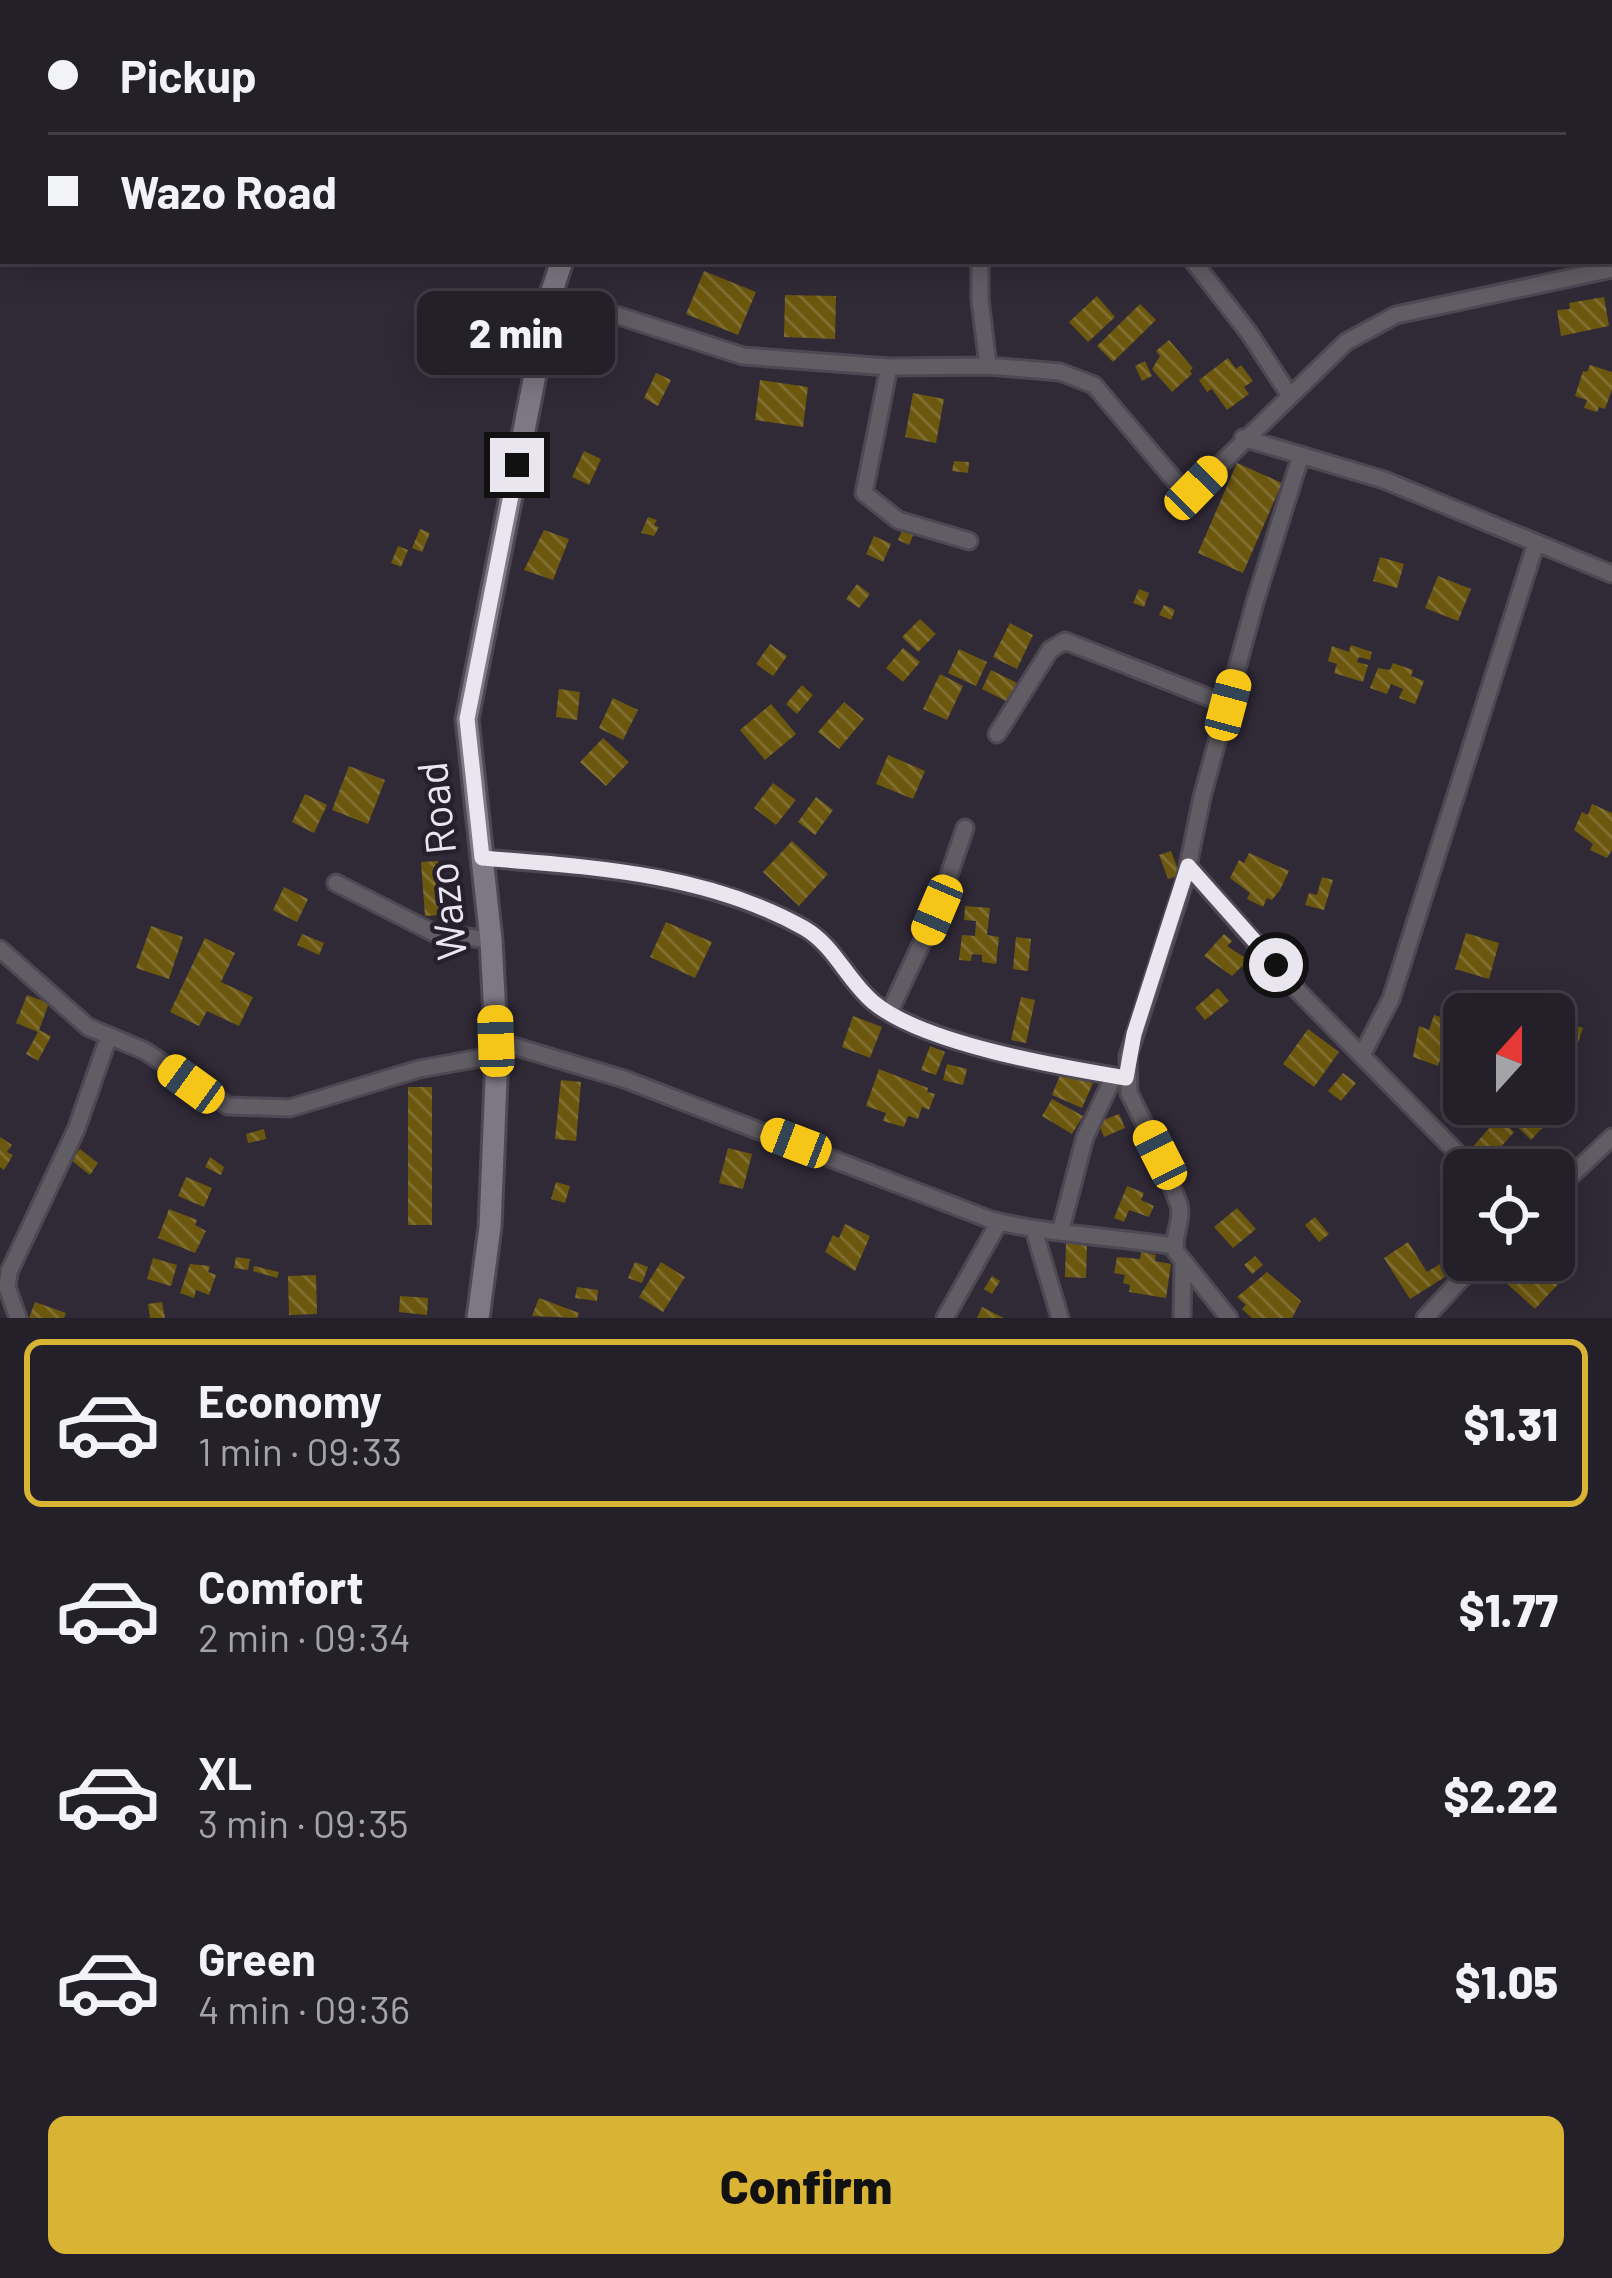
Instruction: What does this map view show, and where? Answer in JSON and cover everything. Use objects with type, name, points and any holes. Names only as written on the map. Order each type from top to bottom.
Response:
[{"type":"main road","name":"Wazo Road","points":[[478,1318],[490,1227],[496,1048],[491,940],[466,726],[551,294],[561,264]]},
{"type":"street","points":[[980,264],[988,366]]},
{"type":"street","points":[[1195,264],[1289,394]]},
{"type":"street","points":[[551,294],[743,356],[889,367],[988,366],[1060,372],[1094,385],[1184,489],[1196,488],[1346,342],[1396,315],[1612,269]]},
{"type":"street","points":[[889,367],[864,494],[898,520],[969,541]]},
{"type":"street","points":[[1244,438],[1384,480],[1612,574]]},
{"type":"street","points":[[1061,1229],[1085,1136],[1120,1077],[1188,866],[1255,602],[1301,455]]},
{"type":"street","points":[[1363,1053],[1390,999],[1536,543]]},
{"type":"street","points":[[997,734],[1050,650],[1065,641],[1228,705]]},
{"type":"street","points":[[889,1013],[937,910],[965,828]]},
{"type":"street","points":[[482,858],[610,868],[702,888],[817,937],[870,1000],[889,1013],[949,1039],[1120,1077]]},
{"type":"street","points":[[1188,866],[1299,992],[1454,1149]]},
{"type":"street","points":[[336,883],[434,933],[491,940]]},
{"type":"street","points":[[0,949],[80,1021],[146,1051],[223,1105],[290,1108],[496,1048],[624,1079],[999,1222],[1034,1230],[1061,1229],[1179,1254],[1229,1318]]},
{"type":"street","points":[[18,1318],[7,1279],[76,1130],[109,1036]]},
{"type":"street","points":[[1120,1077],[1181,1215],[1182,1318]]},
{"type":"street","points":[[1575,1172],[1612,1137]]},
{"type":"street","points":[[944,1318],[999,1222]]},
{"type":"street","points":[[1034,1230],[1060,1318]]},
{"type":"street","points":[[1425,1318],[1459,1281]]},
{"type":"building","points":[[704,271],[756,292],[738,335],[686,314]]},
{"type":"building","points":[[785,295],[836,296],[835,339],[784,337]]},
{"type":"building","points":[[1097,296],[1115,317],[1088,342],[1069,322]]},
{"type":"building","points":[[1604,297],[1609,326],[1561,336],[1557,310]]},
{"type":"building","points":[[1140,304],[1156,320],[1113,362],[1097,346]]},
{"type":"building","points":[[1169,340],[1193,368],[1172,392],[1152,369],[1160,356],[1156,351]]},
{"type":"building","points":[[1228,358],[1236,369],[1241,365],[1253,381],[1244,387],[1249,394],[1227,410],[1199,380]]},
{"type":"building","points":[[1145,361],[1152,376],[1142,381],[1135,366]]},
{"type":"building","points":[[1590,365],[1612,372],[1605,409],[1599,407],[1597,412],[1584,408],[1587,400],[1575,396],[1583,371]]},
{"type":"building","points":[[656,373],[671,380],[658,406],[644,398]]},
{"type":"building","points":[[760,380],[808,387],[803,427],[755,420]]},
{"type":"building","points":[[913,393],[944,399],[936,443],[905,437]]},
{"type":"building","points":[[584,451],[601,459],[589,485],[572,477]]},
{"type":"building","points":[[954,461],[969,462],[968,473],[952,471]]},
{"type":"building","points":[[1237,463],[1282,483],[1243,573],[1198,553]]},
{"type":"building","points":[[648,517],[657,520],[654,536],[641,533]]},
{"type":"building","points":[[903,528],[914,533],[909,545],[898,540]]},
{"type":"building","points":[[420,529],[430,533],[422,552],[412,548]]},
{"type":"building","points":[[544,530],[569,539],[553,580],[524,570]]},
{"type":"building","points":[[874,536],[891,544],[883,562],[866,554]]},
{"type":"building","points":[[398,546],[408,550],[401,567],[391,563]]},
{"type":"building","points":[[1380,557],[1404,564],[1397,588],[1373,581]]},
{"type":"building","points":[[1438,576],[1471,589],[1458,621],[1425,608]]},
{"type":"building","points":[[857,584],[870,594],[859,608],[846,599]]},
{"type":"building","points":[[1139,589],[1149,593],[1144,607],[1133,603]]},
{"type":"building","points":[[1164,605],[1175,610],[1171,620],[1159,615]]},
{"type":"building","points":[[920,619],[936,634],[918,652],[902,637]]},
{"type":"building","points":[[1010,623],[1033,635],[1017,669],[993,657]]},
{"type":"building","points":[[770,644],[787,656],[773,676],[756,664]]},
{"type":"building","points":[[1351,645],[1372,652],[1370,660],[1359,657],[1357,662],[1368,665],[1363,682],[1334,673],[1337,664],[1328,661],[1332,646],[1349,652]]},
{"type":"building","points":[[903,648],[920,662],[903,682],[886,668]]},
{"type":"building","points":[[959,649],[987,662],[976,686],[948,673]]},
{"type":"building","points":[[1393,663],[1413,670],[1411,676],[1424,681],[1415,704],[1399,698],[1403,689],[1391,684],[1387,694],[1370,688],[1378,668],[1390,670]]},
{"type":"building","points":[[991,670],[1017,683],[1008,702],[982,689]]},
{"type":"building","points":[[940,674],[963,686],[947,720],[923,709]]},
{"type":"building","points":[[802,685],[813,695],[797,714],[786,704]]},
{"type":"building","points":[[559,689],[580,692],[577,720],[556,717]]},
{"type":"building","points":[[613,698],[638,710],[623,740],[599,728]]},
{"type":"building","points":[[844,702],[864,719],[839,749],[818,732]]},
{"type":"building","points":[[771,704],[796,734],[765,760],[740,730]]},
{"type":"building","points":[[603,738],[629,762],[606,786],[580,762]]},
{"type":"building","points":[[888,755],[925,771],[913,799],[876,784]]},
{"type":"building","points":[[349,766],[385,780],[368,824],[332,810]]},
{"type":"building","points":[[773,783],[796,800],[776,825],[754,808]]},
{"type":"building","points":[[305,794],[327,805],[314,833],[292,822]]},
{"type":"building","points":[[816,797],[833,810],[815,835],[798,822]]},
{"type":"building","points":[[1592,804],[1612,813],[1612,850],[1607,858],[1590,850],[1593,844],[1574,830],[1582,812],[1588,815]]},
{"type":"building","points":[[792,841],[828,874],[799,906],[763,872]]},
{"type":"building","points":[[1171,851],[1180,875],[1168,879],[1159,855]]},
{"type":"building","points":[[1249,853],[1289,871],[1280,890],[1263,907],[1247,899],[1250,893],[1230,878],[1239,860],[1244,863]]},
{"type":"building","points":[[438,861],[442,915],[425,916],[421,862]]},
{"type":"building","points":[[1322,877],[1333,880],[1324,910],[1305,905],[1309,893],[1317,895]]},
{"type":"building","points":[[284,887],[308,899],[297,922],[273,910]]},
{"type":"building","points":[[965,906],[990,908],[987,935],[999,937],[996,964],[982,962],[982,955],[959,960],[962,935],[975,936],[976,921],[964,920]]},
{"type":"building","points":[[666,922],[712,942],[695,978],[650,957]]},
{"type":"building","points":[[151,926],[183,937],[169,979],[136,968]]},
{"type":"building","points":[[1466,933],[1499,943],[1489,979],[1455,969]]},
{"type":"building","points":[[302,934],[324,943],[319,955],[297,945]]},
{"type":"building","points":[[1224,934],[1232,941],[1227,946],[1256,965],[1249,972],[1242,966],[1232,976],[1204,956]]},
{"type":"building","points":[[1016,937],[1031,939],[1028,971],[1013,969]]},
{"type":"building","points":[[205,938],[235,953],[221,982],[253,997],[239,1026],[207,1011],[199,1026],[170,1012]]},
{"type":"building","points":[[1218,988],[1229,1001],[1205,1020],[1195,1008]]},
{"type":"building","points":[[27,995],[49,1003],[39,1030],[51,1036],[38,1061],[26,1054],[38,1032],[16,1023]]},
{"type":"building","points":[[1021,997],[1035,1000],[1026,1043],[1011,1040]]},
{"type":"building","points":[[1434,1015],[1443,1018],[1443,1061],[1438,1066],[1413,1057],[1419,1026],[1429,1030]]},
{"type":"building","points":[[853,1016],[882,1027],[870,1058],[842,1047]]},
{"type":"building","points":[[1575,1026],[1583,1028],[1575,1051]]},
{"type":"building","points":[[1308,1029],[1339,1052],[1314,1087],[1283,1064]]},
{"type":"building","points":[[930,1046],[945,1052],[936,1075],[921,1070]]},
{"type":"building","points":[[947,1064],[967,1069],[963,1085],[943,1080]]},
{"type":"building","points":[[879,1069],[928,1088],[927,1092],[935,1094],[929,1110],[922,1107],[918,1119],[908,1116],[904,1127],[883,1121],[886,1113],[866,1106]]},
{"type":"building","points":[[1062,1070],[1093,1083],[1082,1108],[1052,1095]]},
{"type":"building","points":[[1343,1073],[1356,1083],[1341,1101],[1328,1091]]},
{"type":"building","points":[[561,1080],[581,1082],[576,1141],[555,1139]]},
{"type":"building","points":[[408,1087],[432,1087],[432,1225],[408,1225]]},
{"type":"building","points":[[1052,1099],[1083,1116],[1072,1134],[1042,1116]]},
{"type":"building","points":[[1119,1114],[1125,1128],[1104,1137],[1098,1122]]},
{"type":"building","points":[[1492,1125],[1506,1125],[1514,1132],[1499,1149],[1471,1149]]},
{"type":"building","points":[[1515,1125],[1545,1125],[1531,1140]]},
{"type":"building","points":[[264,1129],[266,1139],[248,1143],[246,1134]]},
{"type":"building","points":[[0,1137],[12,1145],[7,1152],[13,1155],[4,1170],[0,1167]]},
{"type":"building","points":[[728,1148],[752,1154],[743,1189],[719,1183]]},
{"type":"building","points":[[80,1149],[98,1163],[90,1175],[71,1160]]},
{"type":"building","points":[[210,1157],[224,1167],[221,1175],[205,1167]]},
{"type":"building","points":[[186,1177],[212,1188],[204,1207],[178,1196]]},
{"type":"building","points":[[556,1182],[570,1186],[565,1203],[551,1199]]},
{"type":"building","points":[[1127,1186],[1144,1193],[1141,1200],[1154,1206],[1149,1217],[1129,1210],[1124,1222],[1114,1218]]},
{"type":"building","points":[[1237,1208],[1256,1229],[1233,1248],[1214,1227]]},
{"type":"building","points":[[169,1209],[197,1220],[195,1225],[206,1231],[195,1253],[158,1238]]},
{"type":"building","points":[[1315,1217],[1329,1234],[1319,1242],[1305,1225]]},
{"type":"building","points":[[845,1224],[870,1236],[855,1271],[825,1252]]},
{"type":"building","points":[[1408,1242],[1427,1272],[1440,1264],[1443,1278],[1410,1299],[1384,1258]]},
{"type":"building","points":[[1066,1243],[1087,1244],[1086,1278],[1065,1277]]},
{"type":"building","points":[[1141,1252],[1171,1264],[1166,1298],[1129,1292],[1130,1285],[1123,1283],[1125,1275],[1114,1273],[1117,1257],[1140,1259]]},
{"type":"building","points":[[1255,1256],[1263,1265],[1252,1274],[1244,1265]]},
{"type":"building","points":[[236,1257],[250,1259],[248,1270],[234,1268]]},
{"type":"building","points":[[153,1258],[177,1265],[171,1286],[147,1279]]},
{"type":"building","points":[[635,1262],[648,1267],[642,1283],[628,1278]]},
{"type":"building","points":[[661,1262],[685,1277],[663,1312],[639,1297]]},
{"type":"building","points":[[190,1264],[210,1266],[208,1272],[216,1275],[209,1295],[196,1290],[194,1298],[180,1293]]},
{"type":"building","points":[[254,1266],[279,1272],[277,1278],[253,1271]]},
{"type":"building","points":[[1267,1272],[1301,1301],[1292,1318],[1252,1318],[1242,1309],[1246,1305],[1237,1297]]},
{"type":"building","points":[[316,1275],[317,1314],[289,1315],[288,1276]]},
{"type":"building","points":[[992,1276],[1000,1281],[992,1294],[984,1289]]},
{"type":"building","points":[[1504,1281],[1557,1281],[1535,1309]]},
{"type":"building","points":[[577,1287],[598,1290],[597,1301],[575,1298]]},
{"type":"building","points":[[400,1296],[428,1298],[427,1315],[399,1312]]},
{"type":"building","points":[[539,1298],[579,1313],[577,1318],[532,1316]]},
{"type":"building","points":[[35,1302],[66,1313],[64,1318],[29,1318]]},
{"type":"building","points":[[162,1302],[165,1318],[150,1318],[148,1304]]},
{"type":"building","points":[[982,1307],[1004,1318],[977,1318]]},
{"type":"route","points":[[517,465],[466,726],[482,858],[610,868],[702,888],[817,937],[870,1000],[908,1025],[949,1039],[1126,1078],[1134,1034],[1188,866],[1276,965]]}]
